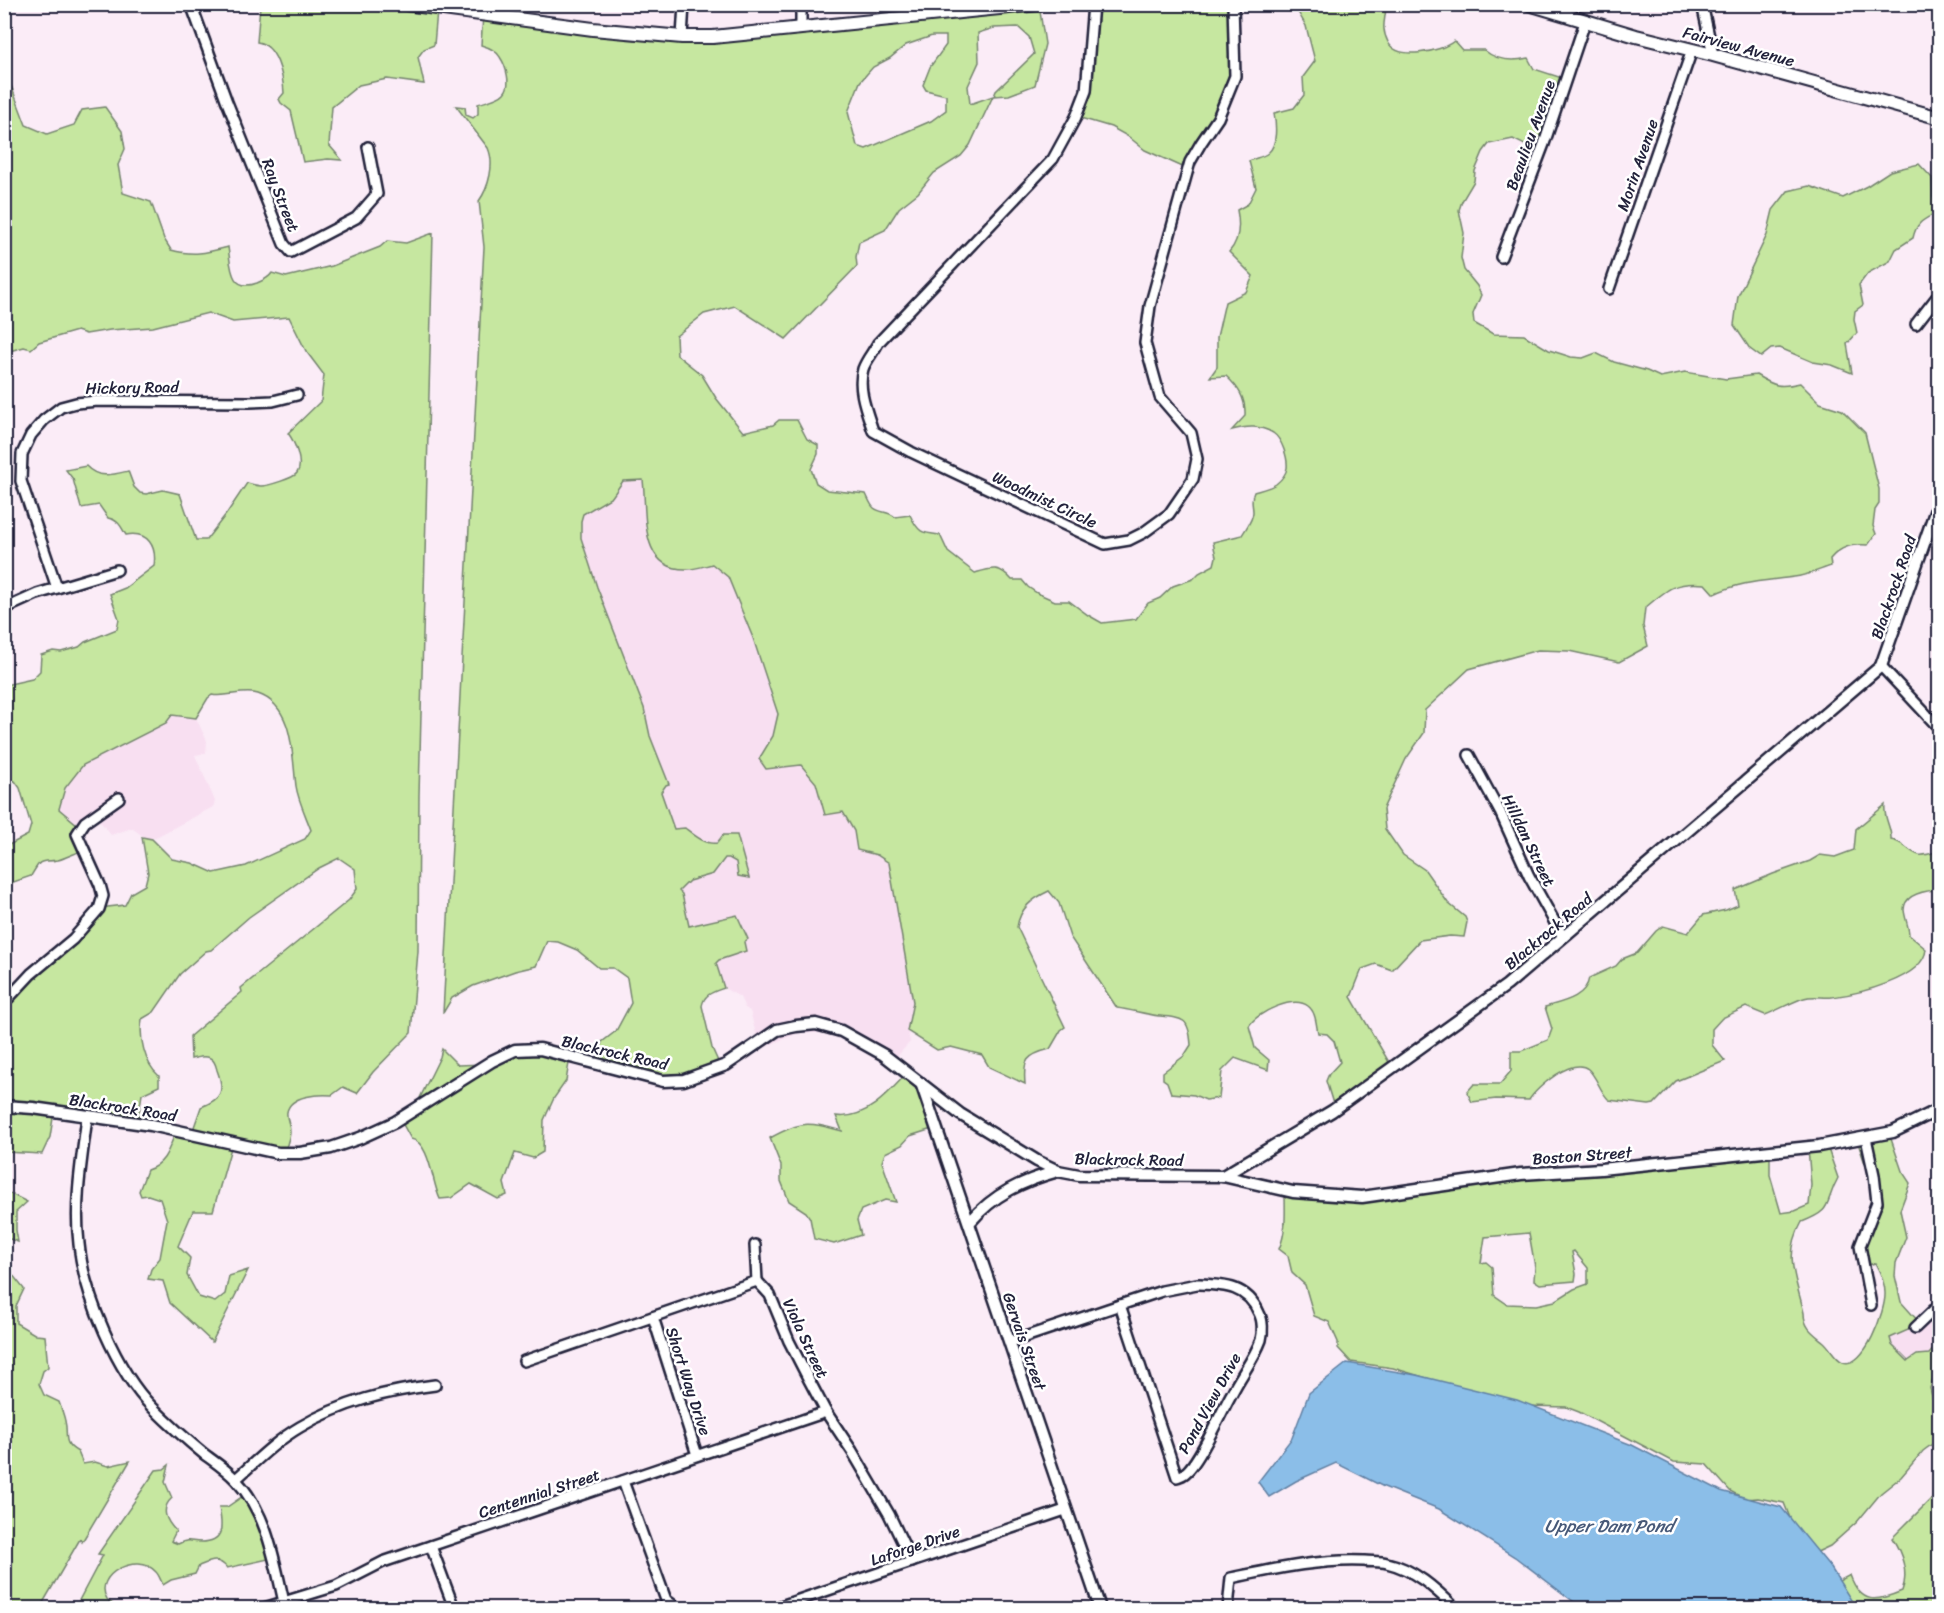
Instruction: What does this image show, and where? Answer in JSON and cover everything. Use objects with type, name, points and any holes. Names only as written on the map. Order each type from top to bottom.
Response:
[{"type":"main road","points":[[406,4],[592,29],[682,37],[713,37],[801,28],[915,11],[1039,4]]},
{"type":"main road","name":"Fairview Avenue","points":[[1529,4],[1585,22],[1940,118]]},
{"type":"street","name":"Ray Street","points":[[191,4],[284,244],[291,252],[356,218],[377,194],[368,147]]},
{"type":"street","points":[[493,15],[503,4]]},
{"type":"street","points":[[682,37],[684,4]]},
{"type":"street","points":[[801,4],[801,28]]},
{"type":"street","name":"Woodmist Circle","points":[[1093,4],[1086,91],[1076,117],[1053,159],[878,343],[863,369],[862,385],[863,399],[873,431],[911,452],[1105,544],[1129,540],[1169,514],[1193,479],[1197,459],[1191,433],[1160,397],[1145,343],[1152,296],[1190,162],[1218,118],[1235,76],[1233,4]]},
{"type":"street","points":[[1702,4],[1713,56]]},
{"type":"street","name":"Beaulieu Avenue","points":[[1501,257],[1548,134],[1585,22]]},
{"type":"street","name":"Morin Avenue","points":[[1609,289],[1692,50]]},
{"type":"street","points":[[1916,324],[1940,292]]},
{"type":"street","name":"Hickory Road","points":[[57,588],[21,482],[22,454],[31,435],[44,420],[61,407],[76,403],[98,401],[250,402],[273,401],[297,395]]},
{"type":"street","name":"Blackrock Road","points":[[4,1106],[151,1125],[278,1153],[300,1153],[331,1148],[395,1122],[492,1061],[515,1050],[540,1049],[663,1081],[684,1080],[726,1065],[777,1030],[816,1024],[840,1031],[884,1055],[960,1114],[1037,1161],[1058,1171],[1079,1175],[1223,1176],[1332,1110],[1507,985],[1881,666],[1940,498]]},
{"type":"street","points":[[4,609],[37,594],[117,570]]},
{"type":"street","points":[[1881,666],[1940,729]]},
{"type":"street","name":"Hilldan Street","points":[[1469,755],[1500,812],[1528,876],[1563,937]]},
{"type":"street","points":[[4,1003],[31,974],[73,939],[99,909],[103,896],[100,885],[77,834],[85,822],[119,798]]},
{"type":"street","name":"Gervais Street","points":[[921,1083],[1100,1608]]},
{"type":"street","name":"Boston Street","points":[[1223,1176],[1293,1192],[1362,1197],[1521,1174],[1665,1163],[1810,1148],[1893,1132],[1940,1109]]},
{"type":"street","points":[[87,1117],[79,1197],[79,1244],[88,1289],[106,1337],[124,1369],[151,1407],[236,1479],[257,1508],[272,1547],[284,1602]]},
{"type":"street","points":[[1866,1138],[1877,1202],[1860,1246],[1871,1305]]},
{"type":"street","points":[[970,1222],[982,1207],[999,1194],[1034,1177],[1058,1171]]},
{"type":"street","points":[[524,1361],[758,1281],[755,1245]]},
{"type":"street","name":"Viola Street","points":[[758,1281],[770,1295],[789,1341],[826,1412],[884,1505],[912,1562]]},
{"type":"street","name":"Pond View Drive","points":[[1010,1342],[1120,1305],[1162,1291],[1197,1284],[1224,1285],[1242,1291],[1255,1302],[1262,1319],[1262,1337],[1194,1462],[1185,1474],[1177,1477],[1120,1305]]},
{"type":"street","points":[[1915,1328],[1940,1304]]},
{"type":"street","name":"Short Way Drive","points":[[653,1317],[698,1455]]},
{"type":"street","points":[[236,1479],[299,1427],[340,1407],[379,1394],[435,1385]]},
{"type":"street","name":"Centennial Street","points":[[264,1608],[336,1586],[383,1562],[826,1412]]},
{"type":"street","points":[[624,1481],[666,1600],[676,1608]]},
{"type":"street","name":"Laforge Drive","points":[[775,1608],[1065,1510]]},
{"type":"street","points":[[431,1546],[454,1608]]},
{"type":"street","points":[[1228,1608],[1231,1578],[1286,1567],[1344,1560],[1387,1563],[1413,1573],[1455,1608]]},
{"type":"shaded area","points":[[644,480],[645,525],[655,555],[662,562],[688,569],[712,564],[728,577],[743,610],[774,696],[778,714],[773,736],[759,759],[766,769],[801,764],[816,783],[825,815],[842,812],[854,831],[857,850],[877,855],[889,863],[913,1002],[907,1028],[910,1042],[894,1060],[850,1039],[824,1033],[798,1033],[760,1049],[750,1011],[745,1008],[740,997],[724,988],[716,963],[745,951],[737,915],[689,926],[682,894],[679,891],[689,881],[713,874],[725,858],[736,862],[737,835],[712,844],[699,839],[685,828],[674,829],[661,792],[669,784],[650,736],[644,708],[597,587],[581,538],[583,514],[612,497],[623,481]]},
{"type":"shaded area","points":[[172,715],[196,718],[207,741],[206,753],[195,755],[215,801],[213,807],[148,840],[132,828],[111,835],[95,815],[79,826],[59,809],[65,788],[83,765],[165,723]]},
{"type":"shaded area","points":[[1939,1303],[1939,1343],[1929,1354],[1917,1355],[1908,1361],[1891,1345],[1890,1337],[1915,1327]]},
{"type":"shaded area","points":[[1939,1362],[1939,1416],[1930,1388]]},
{"type":"green space","points":[[407,4],[437,11],[434,45],[424,49],[418,57],[424,84],[387,79],[359,85],[332,107],[329,145],[342,160],[303,162],[291,111],[279,99],[284,93],[278,62],[270,49],[257,42],[260,5]]},
{"type":"green space","points":[[914,5],[1039,5],[1045,44],[1035,85],[1009,95],[994,96],[996,91],[1034,54],[1029,37],[1018,27],[994,28],[978,33],[979,62],[968,86],[970,104],[993,96],[970,145],[961,156],[934,173],[918,193],[899,208],[885,230],[859,242],[857,266],[786,339],[735,306],[704,314],[676,336],[677,355],[702,375],[716,398],[743,432],[773,425],[779,420],[797,420],[807,439],[818,445],[818,454],[811,469],[816,483],[827,490],[866,494],[874,508],[895,517],[910,515],[921,531],[940,535],[948,552],[975,573],[991,569],[999,570],[1012,580],[1022,580],[1037,593],[1055,601],[1069,601],[1102,623],[1136,619],[1148,603],[1160,598],[1173,586],[1193,579],[1214,565],[1216,557],[1213,542],[1242,535],[1253,515],[1254,492],[1274,485],[1284,475],[1287,468],[1286,459],[1279,440],[1273,433],[1258,427],[1232,430],[1245,416],[1243,398],[1226,376],[1210,377],[1217,367],[1217,337],[1225,302],[1246,292],[1253,276],[1229,252],[1238,232],[1237,210],[1248,204],[1256,188],[1249,161],[1266,154],[1271,149],[1276,134],[1274,113],[1294,108],[1304,95],[1303,77],[1315,61],[1306,26],[1294,5],[1386,5],[1384,27],[1386,36],[1393,48],[1400,51],[1420,53],[1454,41],[1462,50],[1484,50],[1505,60],[1528,58],[1534,69],[1565,79],[1539,152],[1513,139],[1489,144],[1475,171],[1474,181],[1462,201],[1459,210],[1464,233],[1461,258],[1464,270],[1481,295],[1473,314],[1474,323],[1493,334],[1524,335],[1549,350],[1571,357],[1583,358],[1596,353],[1614,362],[1660,377],[1685,372],[1726,379],[1756,375],[1777,385],[1800,383],[1820,403],[1842,410],[1865,433],[1879,489],[1879,504],[1875,510],[1873,526],[1876,534],[1868,545],[1843,549],[1830,559],[1831,566],[1808,574],[1744,584],[1714,594],[1705,584],[1679,585],[1666,591],[1645,608],[1643,626],[1648,646],[1619,662],[1569,651],[1538,650],[1469,669],[1425,710],[1424,733],[1406,759],[1383,809],[1385,829],[1403,855],[1425,870],[1448,903],[1465,917],[1467,922],[1464,937],[1450,936],[1420,940],[1392,970],[1376,964],[1362,969],[1351,997],[1393,1069],[1334,1107],[1326,1081],[1340,1062],[1334,1041],[1327,1034],[1318,1033],[1313,1011],[1302,1003],[1276,1007],[1260,1015],[1249,1026],[1255,1048],[1269,1060],[1268,1070],[1235,1058],[1222,1071],[1219,1098],[1206,1100],[1194,1095],[1171,1093],[1167,1082],[1163,1079],[1163,1072],[1184,1056],[1191,1045],[1187,1024],[1180,1019],[1117,1008],[1070,937],[1059,903],[1049,891],[1037,897],[1024,909],[1017,927],[1065,1027],[1050,1049],[1031,1056],[1028,1060],[1025,1069],[1025,1084],[989,1067],[982,1055],[951,1047],[937,1050],[907,1031],[913,1002],[889,863],[877,855],[857,850],[854,831],[843,812],[825,815],[816,783],[801,765],[766,769],[759,759],[773,736],[778,714],[753,638],[728,577],[712,564],[688,569],[672,567],[660,560],[648,537],[643,480],[623,481],[612,497],[583,514],[581,538],[597,587],[644,708],[650,736],[669,784],[661,792],[674,829],[685,828],[700,839],[713,843],[717,843],[723,835],[737,835],[749,878],[738,876],[736,862],[725,858],[713,874],[689,881],[679,891],[682,894],[689,926],[737,915],[748,939],[744,942],[746,951],[716,963],[724,988],[707,996],[702,1006],[712,1048],[721,1068],[684,1081],[597,1062],[602,1042],[616,1031],[631,1003],[627,978],[613,968],[599,968],[577,950],[558,942],[547,941],[536,966],[473,986],[452,998],[443,1013],[484,247],[479,201],[486,189],[491,168],[488,148],[456,106],[465,107],[466,115],[473,118],[478,114],[478,104],[502,95],[508,85],[504,65],[498,55],[492,49],[481,45],[483,15],[693,37],[911,17]],"holes":[[[932,36],[946,36],[946,45],[930,67],[923,85],[926,90],[946,95],[946,110],[931,121],[866,149],[857,146],[848,112],[860,82],[873,67],[890,58],[906,45]]]},
{"type":"green space","points":[[1086,5],[1230,5],[1232,75],[1219,108],[1187,169],[1145,150],[1129,137],[1111,127],[1077,117],[1087,61]]},
{"type":"green space","points":[[5,79],[10,83],[26,125],[47,134],[74,125],[82,110],[105,107],[122,131],[125,149],[118,165],[123,193],[151,202],[164,239],[171,250],[200,253],[228,247],[231,269],[237,281],[242,284],[257,283],[272,273],[286,277],[332,266],[380,247],[387,241],[406,243],[433,233],[419,795],[418,951],[411,1033],[373,1072],[357,1093],[343,1087],[332,1095],[306,1097],[293,1102],[287,1112],[290,1136],[286,1149],[232,1144],[213,1211],[193,1211],[178,1246],[190,1258],[187,1275],[199,1297],[215,1302],[225,1294],[229,1276],[248,1270],[212,1342],[170,1303],[163,1281],[148,1279],[151,1269],[160,1258],[167,1220],[160,1199],[148,1195],[141,1196],[139,1191],[147,1170],[163,1160],[176,1131],[193,1130],[201,1107],[213,1101],[220,1093],[221,1084],[213,1060],[205,1057],[191,1059],[190,1036],[242,992],[241,988],[349,900],[357,889],[355,869],[339,858],[319,868],[249,917],[180,974],[154,1012],[142,1019],[141,1034],[146,1057],[159,1076],[159,1086],[142,1094],[138,1120],[54,1112],[50,1137],[42,1154],[5,1152],[5,1001],[72,940],[99,908],[125,905],[131,893],[145,885],[148,873],[142,837],[152,839],[172,859],[192,863],[214,873],[246,866],[305,839],[311,830],[297,791],[292,746],[285,720],[279,709],[270,700],[258,694],[212,695],[196,718],[172,715],[166,723],[83,765],[65,788],[59,809],[79,826],[82,851],[58,860],[41,862],[31,876],[5,885],[5,847],[28,835],[31,825],[20,788],[15,781],[5,779],[5,685],[32,679],[40,671],[41,655],[79,647],[85,642],[117,629],[119,619],[110,594],[125,588],[154,566],[154,552],[149,541],[140,535],[126,535],[119,524],[108,518],[99,505],[81,508],[73,479],[66,470],[86,466],[100,474],[111,475],[128,471],[134,487],[140,493],[163,490],[180,494],[196,540],[206,540],[247,483],[264,486],[297,473],[299,458],[288,433],[321,401],[324,375],[306,351],[289,317],[233,322],[208,313],[153,327],[86,334],[77,331],[39,342],[31,349],[24,347],[5,354]]},
{"type":"green space","points":[[1919,164],[1932,178],[1933,197],[1939,211],[1922,221],[1913,238],[1896,249],[1890,261],[1868,273],[1859,285],[1863,305],[1855,311],[1857,333],[1847,344],[1852,373],[1832,365],[1813,362],[1780,348],[1771,349],[1761,357],[1750,349],[1734,325],[1738,296],[1767,235],[1773,210],[1788,191],[1809,186],[1843,198],[1890,171]]},
{"type":"green space","points":[[1885,805],[1891,840],[1899,842],[1919,855],[1939,851],[1939,892],[1936,890],[1916,894],[1907,900],[1905,905],[1909,935],[1926,949],[1922,960],[1914,969],[1888,983],[1857,992],[1832,997],[1807,997],[1765,1015],[1746,1007],[1722,1018],[1712,1029],[1712,1045],[1725,1061],[1676,1081],[1654,1104],[1609,1100],[1591,1072],[1581,1066],[1564,1070],[1556,1075],[1539,1088],[1529,1100],[1496,1099],[1472,1102],[1467,1092],[1474,1084],[1500,1084],[1511,1071],[1511,1051],[1521,1051],[1548,1040],[1552,1029],[1545,1007],[1578,995],[1587,985],[1589,978],[1616,966],[1622,959],[1637,953],[1663,926],[1688,933],[1703,915],[1738,905],[1735,890],[1820,855],[1835,857],[1854,850],[1856,829]]},
{"type":"green space","points":[[442,1049],[458,1065],[486,1064],[518,1050],[570,1057],[566,1081],[554,1098],[544,1120],[543,1152],[533,1158],[515,1153],[504,1183],[507,1195],[498,1199],[471,1184],[451,1198],[440,1199],[430,1164],[422,1147],[411,1139],[400,1119],[414,1110]]},
{"type":"green space","points":[[906,1074],[919,1083],[935,1128],[910,1136],[902,1145],[885,1153],[882,1162],[896,1202],[885,1200],[861,1210],[857,1220],[861,1235],[834,1244],[814,1239],[810,1218],[806,1212],[789,1201],[781,1181],[781,1166],[770,1138],[790,1128],[805,1124],[842,1131],[836,1116],[857,1114],[866,1110],[884,1097]]},
{"type":"green space","points":[[1889,1133],[1902,1171],[1910,1183],[1900,1210],[1906,1237],[1896,1263],[1895,1276],[1901,1302],[1919,1322],[1915,1327],[1890,1338],[1892,1345],[1908,1361],[1917,1355],[1929,1354],[1939,1343],[1939,1362],[1930,1388],[1939,1416],[1939,1439],[1923,1451],[1901,1477],[1881,1493],[1857,1522],[1830,1546],[1813,1554],[1798,1538],[1784,1503],[1758,1498],[1745,1499],[1730,1491],[1706,1464],[1674,1462],[1566,1407],[1529,1406],[1508,1402],[1393,1368],[1351,1362],[1338,1348],[1338,1342],[1329,1322],[1314,1316],[1305,1285],[1292,1273],[1288,1256],[1279,1249],[1284,1228],[1285,1192],[1360,1197],[1770,1152],[1770,1175],[1781,1213],[1795,1211],[1809,1205],[1811,1185],[1808,1148],[1827,1146],[1838,1178],[1824,1209],[1802,1222],[1793,1246],[1793,1267],[1807,1326],[1840,1360],[1851,1362],[1859,1357],[1872,1337],[1882,1312],[1885,1293],[1883,1281],[1875,1263],[1869,1265],[1863,1237],[1873,1193],[1857,1140]],"holes":[[[1529,1233],[1535,1267],[1534,1280],[1540,1284],[1575,1281],[1572,1252],[1574,1251],[1588,1268],[1588,1284],[1574,1289],[1555,1301],[1536,1305],[1507,1304],[1494,1295],[1492,1267],[1486,1262],[1481,1263],[1485,1237]]]},
{"type":"green space","points":[[5,1184],[7,1192],[27,1202],[16,1212],[18,1242],[5,1240]]},
{"type":"green space","points":[[4,1264],[24,1289],[16,1306],[16,1323],[36,1335],[45,1336],[48,1367],[43,1371],[39,1384],[44,1395],[59,1402],[65,1419],[67,1442],[78,1452],[83,1464],[95,1462],[108,1466],[130,1461],[82,1542],[80,1539],[40,1608],[5,1608]]},
{"type":"green space","points":[[169,1465],[165,1482],[172,1498],[165,1511],[169,1523],[176,1531],[171,1541],[178,1544],[215,1539],[221,1526],[219,1507],[227,1507],[246,1494],[273,1558],[227,1568],[221,1562],[211,1562],[199,1566],[195,1574],[171,1580],[163,1585],[157,1573],[148,1566],[129,1565],[111,1574],[106,1582],[104,1590],[107,1599],[118,1608],[75,1608],[103,1555],[98,1554],[156,1470],[164,1469]]},
{"type":"green space","points":[[1939,1488],[1939,1608],[1853,1608],[1835,1583],[1850,1575],[1859,1592],[1870,1598],[1877,1599],[1902,1591],[1905,1570],[1899,1550],[1892,1538]]},
{"type":"water","name":"Upper Dam Pond","points":[[1347,1363],[1416,1375],[1517,1400],[1632,1445],[1721,1491],[1781,1507],[1831,1568],[1856,1608],[1582,1608],[1515,1557],[1439,1509],[1384,1487],[1336,1463],[1296,1481],[1269,1497],[1258,1482],[1292,1438],[1309,1393]]}]
